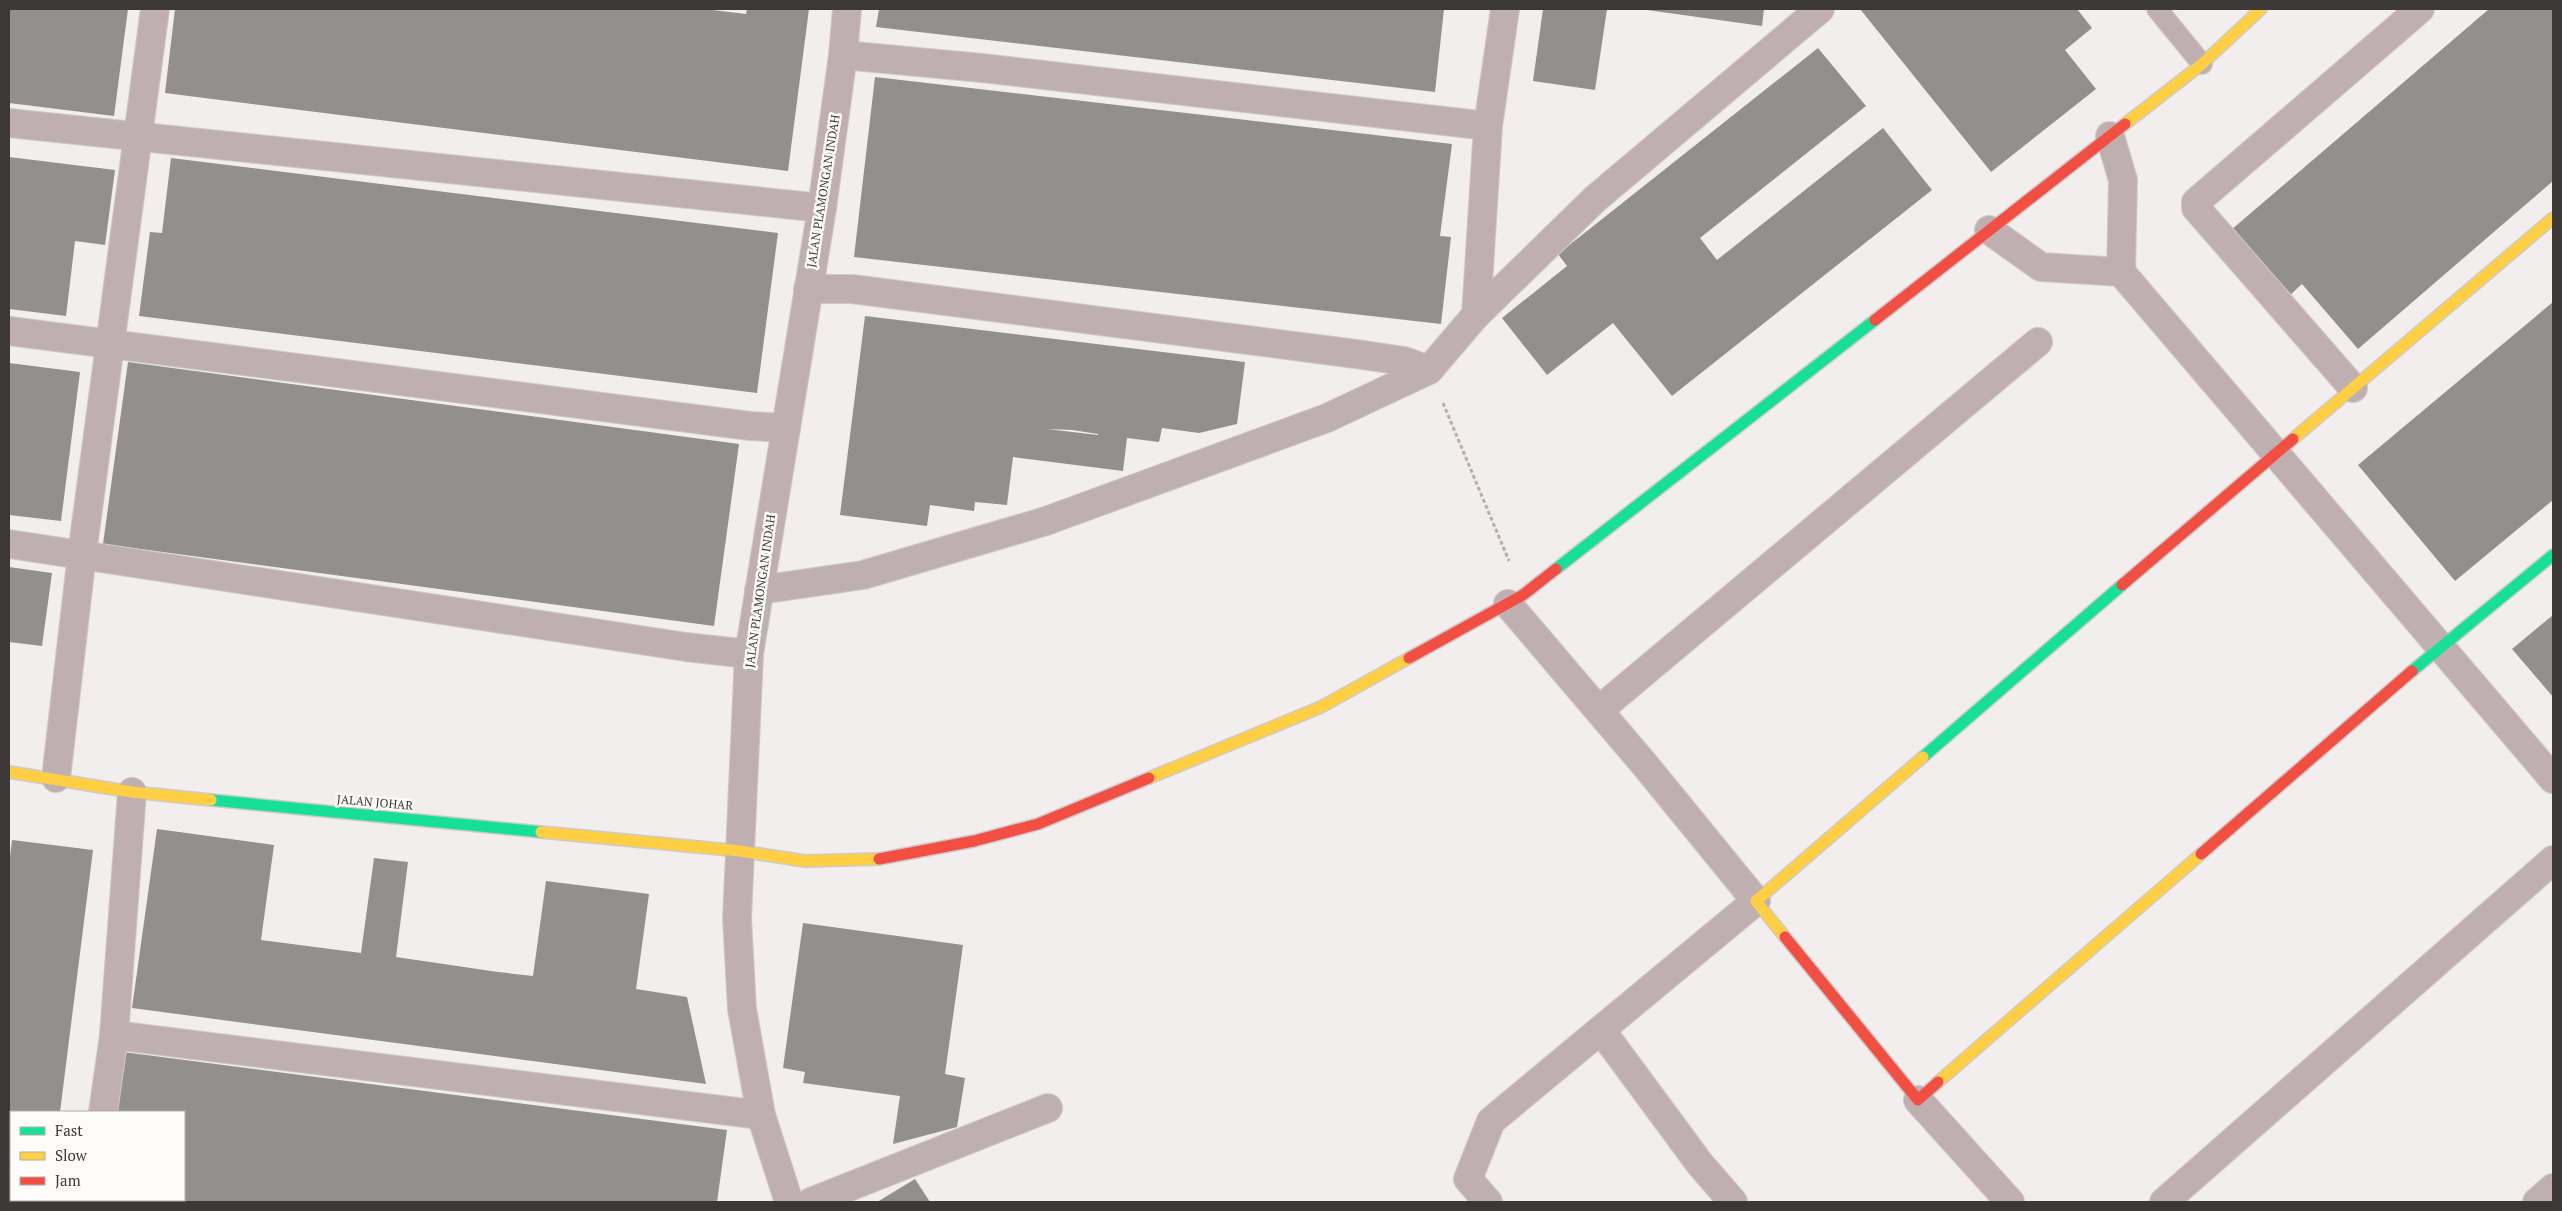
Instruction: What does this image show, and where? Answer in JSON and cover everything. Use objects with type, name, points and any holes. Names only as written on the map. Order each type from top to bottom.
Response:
[{"type":"street","points":[[56,778],[82,554],[112,344],[137,136],[155,9]]},
{"type":"street","name":"JALAN PLAMONGAN INDAH","points":[[789,1202],[761,1116],[742,1009],[737,918],[749,654],[822,208],[843,55],[847,9]]},
{"type":"street","points":[[1476,315],[1488,126],[1505,9]]},
{"type":"street","points":[[759,590],[863,575],[1046,521],[1327,418],[1429,370],[1476,315],[1595,199],[1820,9]]},
{"type":"street","name":"JALAN JOHAR","points":[[9,772],[56,778],[132,792],[740,851],[805,861],[888,859],[974,841],[1038,824],[1320,707],[1516,600],[2202,64],[2261,9]]},
{"type":"street","points":[[2353,388],[2196,208],[2196,202],[2420,9]]},
{"type":"street","points":[[843,55],[982,68],[1488,126]]},
{"type":"street","points":[[9,123],[822,208]]},
{"type":"street","points":[[2110,136],[2122,180],[2121,272],[2553,779]]},
{"type":"street","points":[[1488,1202],[1468,1180],[1491,1121],[1756,901],[2276,452],[2553,218]]},
{"type":"street","points":[[1989,230],[2041,267],[2121,272]]},
{"type":"street","points":[[808,289],[852,289],[1356,354],[1404,361],[1429,370]]},
{"type":"street","points":[[9,331],[750,426],[786,428]]},
{"type":"street","points":[[1599,710],[2038,342]]},
{"type":"street","points":[[9,544],[749,654]]},
{"type":"street","points":[[1918,1100],[2440,647],[2553,555]]},
{"type":"street","points":[[1516,600],[1599,710],[1918,1100],[2010,1202]]},
{"type":"street","points":[[103,1111],[114,1034],[132,792]]},
{"type":"street","points":[[2164,1202],[2553,860]]},
{"type":"street","points":[[1601,1030],[1700,1164],[1733,1202]]},
{"type":"street","points":[[114,1034],[761,1116]]},
{"type":"street","points":[[811,1202],[1048,1108]]},
{"type":"street","points":[[2538,1202],[2553,1188]]},
{"type":"lane","points":[[2157,9],[2202,64]]},
{"type":"path","points":[[1429,370],[1516,600]]},
{"type":"building","points":[[9,9],[128,9],[114,116],[9,103]]},
{"type":"building","points":[[175,9],[704,9],[746,14],[747,9],[809,9],[788,171],[165,93]]},
{"type":"building","points":[[879,9],[1444,9],[1435,92],[876,27]]},
{"type":"building","points":[[1543,9],[1607,9],[1595,90],[1533,81]]},
{"type":"building","points":[[1640,9],[1764,9],[1762,26]]},
{"type":"building","points":[[1860,9],[2077,9],[2092,28],[2065,50],[2096,89],[1991,172]]},
{"type":"building","points":[[2489,9],[2553,9],[2553,181],[2358,349],[2302,284],[2289,296],[2231,230]]},
{"type":"building","points":[[1818,48],[1866,106],[1700,238],[1717,260],[1883,128],[1932,190],[1672,396],[1613,323],[1547,375],[1502,318],[1567,266],[1558,254]]},
{"type":"building","points":[[875,77],[1452,144],[1440,236],[1451,237],[1441,324],[854,257]]},
{"type":"building","points":[[9,157],[115,170],[105,245],[75,241],[66,316],[9,309]]},
{"type":"building","points":[[171,158],[778,233],[757,393],[139,316],[150,232],[162,233]]},
{"type":"building","points":[[2553,302],[2553,500],[2455,581],[2358,465]]},
{"type":"building","points":[[865,316],[1245,362],[1237,424],[1199,433],[1162,428],[1159,442],[1127,438],[1123,471],[1013,457],[1007,505],[975,502],[974,511],[930,505],[927,526],[840,515]],"holes":[[[1047,429],[1098,434],[1098,435]]]},
{"type":"building","points":[[128,362],[739,444],[714,626],[103,544]]},
{"type":"building","points":[[9,363],[80,372],[61,521],[9,515]]},
{"type":"building","points":[[9,567],[52,573],[42,646],[9,642]]},
{"type":"building","points":[[2553,615],[2553,697],[2512,649]]},
{"type":"building","points":[[157,829],[274,845],[261,940],[361,953],[374,858],[408,862],[396,957],[498,972],[533,976],[546,881],[649,894],[636,989],[687,997],[706,1084],[132,1008]]},
{"type":"building","points":[[12,840],[93,850],[60,1111],[10,1111],[10,1201],[48,1202],[9,1202],[9,865]]},
{"type":"building","points":[[803,923],[963,945],[945,1074],[965,1078],[957,1127],[893,1144],[900,1096],[803,1083],[805,1072],[783,1068]]},
{"type":"building","points":[[123,1052],[727,1130],[717,1202],[103,1202],[185,1201],[185,1111],[115,1111]]},
{"type":"building","points":[[915,1179],[930,1202],[877,1202]]},
{"type":"traffic: fast","points":[[1556,569],[1875,320]]},
{"type":"traffic: fast","points":[[2412,671],[2553,555]]},
{"type":"traffic: fast","points":[[1923,757],[2122,585]]},
{"type":"traffic: fast","points":[[211,800],[541,832]]},
{"type":"traffic: slow","points":[[2125,124],[2202,64],[2261,9]]},
{"type":"traffic: slow","points":[[2293,439],[2553,218]]},
{"type":"traffic: slow","points":[[1149,778],[1321,707],[1409,658]]},
{"type":"traffic: slow","points":[[1785,937],[1756,901],[1923,757]]},
{"type":"traffic: slow","points":[[9,772],[132,792],[211,800]]},
{"type":"traffic: slow","points":[[541,832],[740,851],[805,861],[879,859]]},
{"type":"traffic: slow","points":[[1938,1082],[2201,854]]},
{"type":"traffic: jam","points":[[1875,320],[2125,124]]},
{"type":"traffic: jam","points":[[2122,585],[2293,439]]},
{"type":"traffic: jam","points":[[1409,658],[1523,595],[1556,569]]},
{"type":"traffic: jam","points":[[2201,854],[2412,671]]},
{"type":"traffic: jam","points":[[879,859],[974,841],[1038,824],[1149,778]]},
{"type":"traffic: jam","points":[[1785,937],[1918,1100],[1938,1082]]}]
